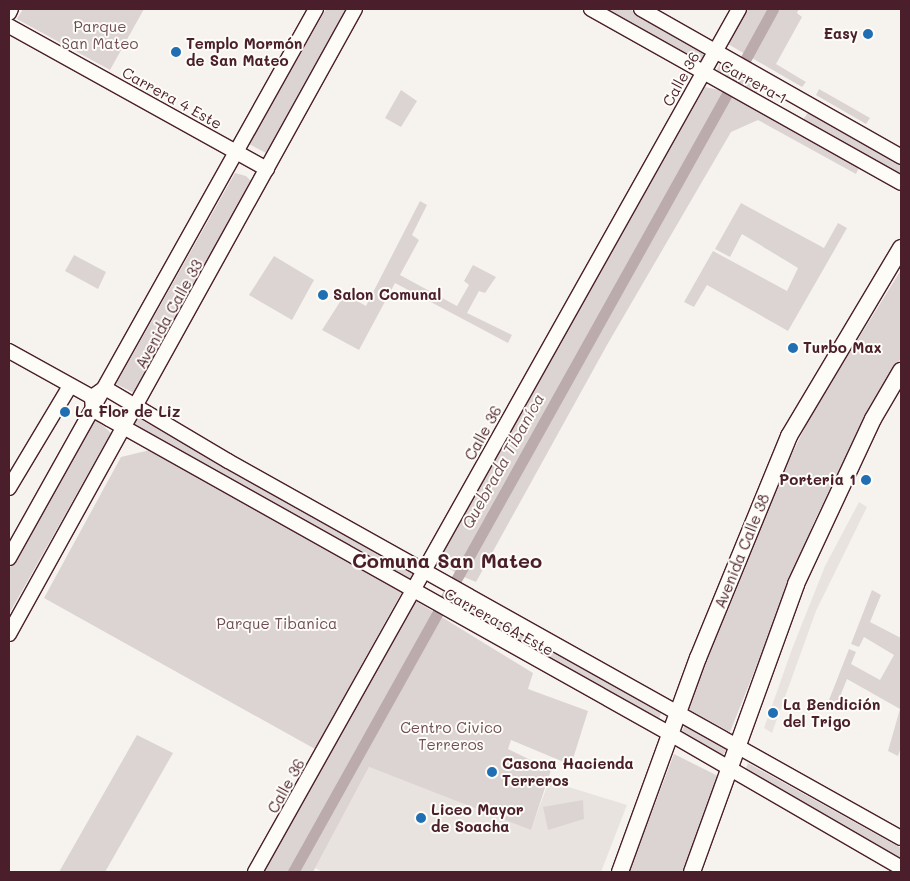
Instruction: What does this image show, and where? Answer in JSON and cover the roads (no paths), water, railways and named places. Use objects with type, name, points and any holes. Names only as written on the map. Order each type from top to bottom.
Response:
[{"type":"main road","name":"Avenida Calle 38","points":[[620,872],[680,714],[698,658],[789,436],[901,248]]},
{"type":"main road","points":[[692,872],[796,584],[866,434],[901,371]]},
{"type":"street","name":"Avenida Calle 33","points":[[9,558],[93,403],[105,388],[316,9]]},
{"type":"street","name":"Avenida Calle 33","points":[[9,634],[355,9]]},
{"type":"street","name":"Carrera 1","points":[[591,9],[901,183]]},
{"type":"street","name":"Carrera 1","points":[[641,9],[901,157]]},
{"type":"street","name":"Calle 36","points":[[255,872],[739,9]]},
{"type":"street","name":"Carrera 4 Este","points":[[9,26],[267,169]]},
{"type":"street","points":[[770,109],[764,98],[766,91],[772,87],[780,88]]},
{"type":"street","points":[[784,117],[799,116],[804,101]]},
{"type":"street","name":"Carrera 6A Este","points":[[9,351],[70,386],[124,427],[450,613],[672,735],[901,868]]},
{"type":"street","points":[[9,488],[14,468],[70,386]]},
{"type":"street","name":"Carrera 6A Este","points":[[105,388],[461,591],[901,838]]},
{"type":"waterway","name":"Quebrada Tibaníca","points":[[745,60],[773,9]]},
{"type":"waterway","name":"Quebrada Tibaníca","points":[[734,81],[739,71]]},
{"type":"waterway","name":"Quebrada Tibaníca","points":[[293,872],[728,92]]},
{"type":"place","name":"Easy","points":[[868,34]]},
{"type":"place","name":"Templo Mormón de San Mateo","points":[[176,52]]},
{"type":"place","name":"Salon Comunal","points":[[323,295]]},
{"type":"place","name":"Turbo Max","points":[[793,348]]},
{"type":"place","name":"La Flor de Liz","points":[[65,412]]},
{"type":"place","name":"Porteria 1","points":[[866,480]]},
{"type":"place","name":"La Bendición del Trigo","points":[[773,713]]},
{"type":"place","name":"Casona Hacienda Terreros","points":[[492,772]]},
{"type":"place","name":"Liceo Mayor de Soacha","points":[[421,818]]},
{"type":"district","name":"Comuna San Mateo","points":[[447,560]]},
{"type":"park label","name":"Parque San Mateo","points":[[100,34]]},
{"type":"park label","name":"Parque Tibanica","points":[[277,624]]},
{"type":"park label","name":"Centro Civico Terreros","points":[[451,736]]}]
